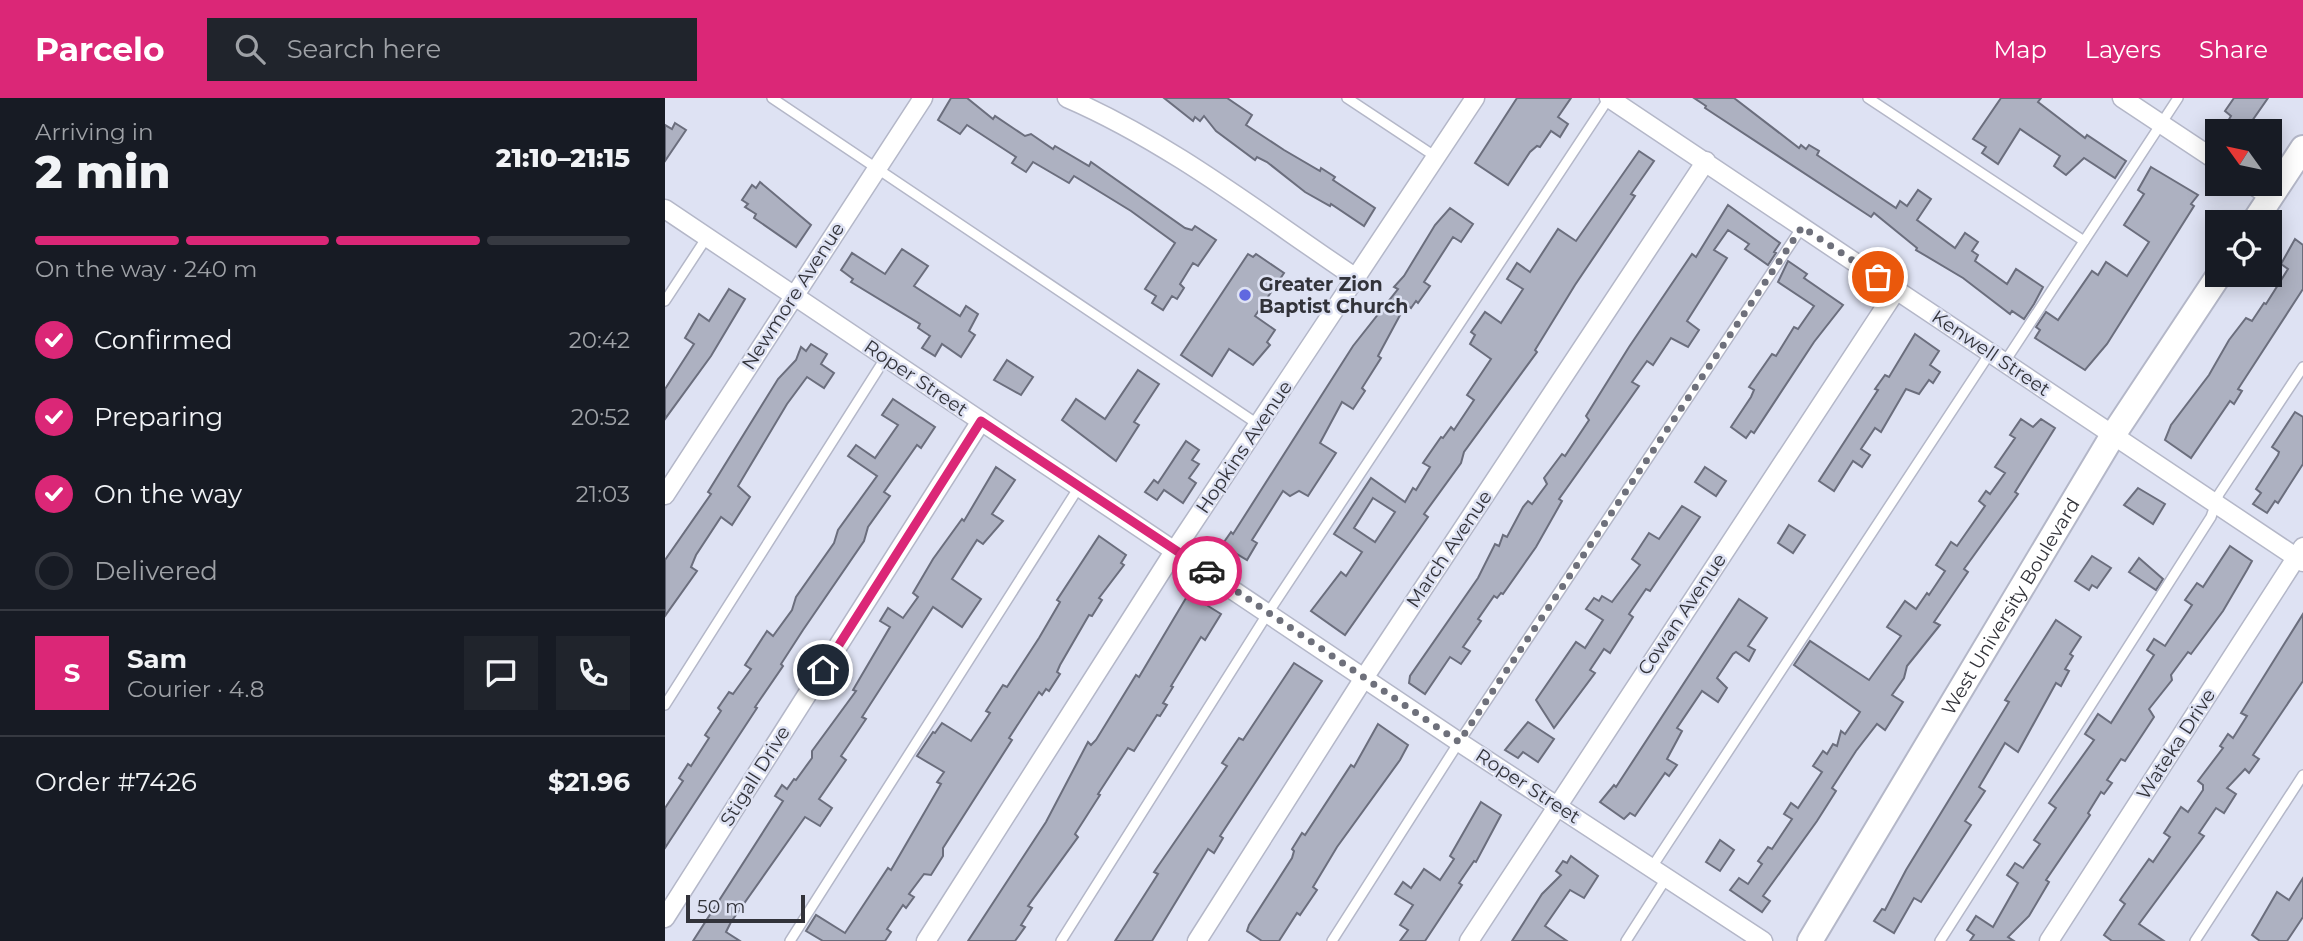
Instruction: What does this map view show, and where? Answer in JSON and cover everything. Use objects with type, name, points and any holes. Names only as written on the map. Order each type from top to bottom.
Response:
[{"type":"street","name":"Newmore Avenue","points":[[665,495],[923,98]]},
{"type":"street","points":[[1067,98],[1119,121],[1150,140],[1356,278]]},
{"type":"street","name":"Hopkins Avenue","points":[[926,941],[1175,550],[1475,98]]},
{"type":"street","points":[[2122,98],[2205,153]]},
{"type":"street","name":"Kenwell Street","points":[[1614,99],[2216,504],[2301,555]]},
{"type":"street","points":[[2282,169],[2303,148]]},
{"type":"street","name":"March Avenue","points":[[1197,941],[1364,678],[1706,161]]},
{"type":"street","name":"Roper Street","points":[[665,209],[1459,742],[1763,941]]},
{"type":"street","name":"West University Boulevard","points":[[1810,941],[2113,435],[2211,287]]},
{"type":"street","name":"Cowan Avenue","points":[[1469,941],[1556,804],[1897,289]]},
{"type":"street","name":"Stigall Drive","points":[[665,918],[981,421]]},
{"type":"street","name":"Wateka Drive","points":[[2049,941],[2301,555]]},
{"type":"lane","points":[[772,98],[1259,425]]},
{"type":"lane","points":[[1347,98],[1436,158]]},
{"type":"lane","points":[[1868,98],[2084,241]]},
{"type":"lane","points":[[1652,867],[1997,358],[2084,241],[2178,98]]},
{"type":"lane","points":[[1061,941],[1268,614],[1614,99]]},
{"type":"lane","points":[[1332,941],[1459,742],[1802,227]]},
{"type":"lane","points":[[665,301],[707,237]]},
{"type":"lane","points":[[665,705],[886,357]]},
{"type":"lane","points":[[1940,941],[2211,517],[2216,504],[2303,367]]},
{"type":"lane","points":[[790,941],[1079,487]]},
{"type":"lane","points":[[2195,941],[2303,775]]},
{"type":"lane","points":[[1626,941],[1667,877]]},
{"type":"building","points":[[951,98],[967,98],[993,119],[995,116],[1025,136],[1031,134],[1053,149],[1055,146],[1089,166],[1091,162],[1185,228],[1192,230],[1195,226],[1216,240],[1198,266],[1193,263],[1180,284],[1184,288],[1177,299],[1172,296],[1163,310],[1152,303],[1156,296],[1145,289],[1175,243],[1131,211],[1074,176],[1069,183],[1033,162],[1026,172],[1012,163],[1016,157],[967,125],[960,134],[938,120]]},
{"type":"building","points":[[1164,98],[1227,98],[1252,115],[1246,125],[1284,150],[1335,177],[1333,180],[1375,208],[1364,226],[1331,204],[1330,206],[1305,192],[1267,162],[1257,157],[1255,160],[1216,131],[1204,116],[1200,121],[1195,117],[1193,121]]},
{"type":"building","points":[[1517,98],[1571,98],[1558,117],[1568,124],[1560,137],[1551,131],[1540,147],[1537,146],[1530,152],[1508,185],[1475,163]]},
{"type":"building","points":[[1694,98],[1734,98],[1799,148],[1801,145],[1806,149],[1809,145],[1819,151],[1817,155],[1896,208],[1900,201],[1907,206],[1918,190],[1931,199],[1917,220],[1955,248],[1965,233],[1978,242],[1972,251],[1978,255],[1975,261],[2007,284],[2016,269],[2043,287],[2034,304],[2024,319],[2012,311],[2010,314],[1963,278],[1916,250],[1917,248],[1874,213],[1871,217],[1705,108],[1706,106]]},
{"type":"building","points":[[2001,98],[2041,98],[2038,102],[2085,138],[2087,135],[2126,161],[2115,178],[2084,158],[2066,175],[2054,166],[2060,156],[2020,129],[1998,164],[1982,153],[1986,147],[1973,139]]},
{"type":"building","points":[[2234,98],[2268,98],[2253,119],[2229,119],[2231,116],[2225,111]]},
{"type":"building","points":[[675,123],[686,130],[665,161],[665,125],[672,129]]},
{"type":"building","points":[[1639,151],[1654,161],[1631,194],[1635,196],[1535,350],[1537,352],[1464,452],[1461,463],[1424,514],[1428,517],[1345,635],[1311,611],[1341,572],[1346,576],[1362,552],[1334,534],[1371,478],[1405,502],[1413,488],[1416,490],[1430,467],[1423,463],[1441,437],[1443,438],[1451,427],[1454,430],[1474,400],[1467,395],[1491,359],[1470,344],[1475,335],[1471,332],[1485,312],[1501,323],[1523,289],[1507,279],[1517,263],[1530,272],[1558,229],[1576,241]],"holes":[[[1373,498],[1395,512],[1375,542],[1354,528]]]},
{"type":"building","points":[[2151,167],[2198,195],[2191,204],[2194,206],[2107,344],[2085,370],[2035,338],[2040,330],[2036,327],[2046,312],[2058,320],[2092,271],[2098,275],[2106,262],[2127,276],[2149,242],[2124,225],[2144,194],[2138,190]]},
{"type":"building","points":[[760,182],[811,225],[796,247],[754,218],[756,214],[745,207],[748,204],[742,200],[752,185],[756,188]]},
{"type":"building","points":[[1728,205],[1780,243],[1774,252],[1776,253],[1768,265],[1745,249],[1749,244],[1728,230],[1714,250],[1727,258],[1687,321],[1699,330],[1688,347],[1671,338],[1653,365],[1647,361],[1632,382],[1639,386],[1559,499],[1562,501],[1536,547],[1503,594],[1497,598],[1494,596],[1478,619],[1481,621],[1463,647],[1470,651],[1461,664],[1450,657],[1425,694],[1409,683],[1410,676],[1478,578],[1495,544],[1499,546],[1503,535],[1507,537],[1523,507],[1528,501],[1532,504],[1547,484],[1544,478],[1562,454],[1565,456],[1589,420],[1586,416],[1629,347],[1692,254],[1696,257]]},
{"type":"building","points":[[1450,208],[1473,224],[1461,242],[1453,237],[1424,282],[1430,286],[1418,303],[1416,301],[1411,308],[1406,304],[1378,356],[1381,358],[1362,388],[1365,391],[1353,409],[1342,402],[1320,443],[1336,453],[1308,496],[1299,491],[1290,496],[1283,491],[1252,540],[1257,543],[1247,560],[1222,545],[1231,532],[1233,534],[1353,346],[1398,289],[1394,287],[1404,276],[1435,225]]},
{"type":"building","points":[[2295,239],[2303,245],[2303,289],[2238,389],[2242,391],[2234,404],[2230,401],[2191,458],[2165,440],[2171,425],[2209,375],[2229,340],[2246,318],[2252,321],[2277,287],[2282,287],[2282,279],[2288,269],[2282,262]]},
{"type":"building","points":[[902,249],[928,266],[914,286],[960,316],[966,306],[978,314],[969,331],[975,335],[961,357],[942,344],[935,356],[922,348],[930,336],[918,328],[920,324],[851,282],[853,279],[841,270],[852,253],[885,274]]},
{"type":"building","name":"Greater Zion Baptist Church","points":[[1248,254],[1253,257],[1256,254],[1284,273],[1255,316],[1275,330],[1267,342],[1270,345],[1253,365],[1229,349],[1212,376],[1181,355]]},
{"type":"building","points":[[1788,261],[1807,274],[1804,278],[1843,305],[1814,342],[1754,433],[1751,431],[1746,438],[1731,427],[1751,397],[1754,390],[1749,387],[1772,354],[1776,356],[1794,327],[1798,329],[1814,306],[1778,282]]},
{"type":"building","points":[[729,289],[745,299],[711,356],[665,419],[665,389],[694,344],[685,338],[699,314],[709,321]]},
{"type":"building","points":[[1915,334],[1939,351],[1930,365],[1940,372],[1933,383],[1929,380],[1919,394],[1906,389],[1881,432],[1875,428],[1861,449],[1870,455],[1862,467],[1853,461],[1834,491],[1819,481],[1878,390],[1875,389],[1885,375],[1889,377]]},
{"type":"building","points":[[811,344],[827,354],[821,364],[834,373],[824,388],[807,377],[787,404],[738,486],[750,497],[732,525],[721,517],[696,555],[691,567],[697,571],[665,616],[665,560],[711,494],[708,492],[778,379],[796,360],[801,347],[806,351]]},
{"type":"building","points":[[1007,360],[1033,377],[1021,395],[994,380]]},
{"type":"building","points":[[1138,370],[1159,384],[1134,422],[1139,425],[1116,461],[1062,420],[1076,399],[1105,419]]},
{"type":"building","points":[[893,399],[935,427],[921,448],[917,445],[884,492],[890,496],[868,527],[864,541],[803,630],[755,707],[757,708],[665,848],[665,808],[683,781],[679,778],[688,764],[691,766],[709,738],[705,735],[721,711],[718,708],[729,692],[733,694],[751,669],[745,665],[767,631],[773,636],[792,610],[796,597],[834,543],[838,530],[877,476],[848,456],[856,445],[875,458],[898,425],[882,415]]},
{"type":"building","points":[[2295,412],[2303,417],[2303,464],[2278,503],[2275,501],[2267,513],[2253,504],[2261,493],[2256,489],[2278,455],[2279,452],[2272,447]]},
{"type":"building","points":[[2021,419],[2033,427],[2041,419],[2055,428],[2015,492],[2018,494],[1964,569],[1968,572],[1934,622],[1940,625],[1907,666],[1904,678],[1892,695],[1903,702],[1885,730],[1877,724],[1856,751],[1832,788],[1836,791],[1817,821],[1763,896],[1770,901],[1762,912],[1730,890],[1739,878],[1748,884],[1762,864],[1758,861],[1768,847],[1772,849],[1792,819],[1784,814],[1791,803],[1798,808],[1822,772],[1813,766],[1823,751],[1827,754],[1833,744],[1837,746],[1841,731],[1845,734],[1860,712],[1794,665],[1810,641],[1869,680],[1901,636],[1887,627],[1905,601],[1916,609],[1927,593],[1929,595],[1945,571],[1936,565],[1951,542],[1957,546],[1985,506],[1979,501],[1986,491],[1990,494],[2005,473],[1995,467],[2015,438],[2010,435]]},
{"type":"building","points":[[1186,441],[1199,450],[1192,460],[1199,464],[1189,478],[1196,483],[1183,503],[1164,490],[1157,500],[1145,492],[1154,480],[1158,483]]},
{"type":"building","points":[[996,467],[1015,480],[992,514],[1003,521],[983,544],[977,540],[952,579],[981,599],[962,627],[933,607],[862,717],[866,719],[841,756],[846,760],[819,799],[832,808],[820,826],[805,817],[731,922],[726,932],[740,941],[693,941],[783,801],[775,796],[782,785],[787,789],[794,779],[796,780],[812,758],[812,751],[856,691],[853,690],[890,627],[880,621],[888,608],[903,618],[918,597],[913,593],[933,559],[962,519],[964,521]]},
{"type":"building","points":[[1705,467],[1726,481],[1716,496],[1695,482]]},
{"type":"building","points":[[2138,488],[2165,504],[2153,524],[2124,505]]},
{"type":"building","points":[[1682,506],[1700,517],[1650,591],[1646,589],[1629,614],[1633,617],[1610,653],[1604,649],[1590,670],[1595,673],[1554,728],[1536,700],[1576,642],[1585,648],[1603,620],[1586,609],[1594,598],[1599,601],[1602,596],[1612,602],[1640,565],[1632,559],[1649,533],[1659,539]]},
{"type":"building","points":[[1789,525],[1805,535],[1793,553],[1778,543]]},
{"type":"building","points":[[1099,536],[1126,555],[1121,563],[1124,565],[1099,598],[1102,600],[1092,616],[1089,615],[1060,665],[1057,672],[1060,674],[1049,691],[1046,689],[1042,695],[1039,692],[1009,738],[1012,740],[943,848],[943,856],[931,875],[924,874],[909,894],[914,897],[906,908],[903,905],[887,929],[891,932],[885,941],[823,941],[806,931],[816,915],[845,933],[888,868],[891,870],[941,784],[937,782],[944,772],[917,756],[942,723],[971,741],[990,713],[986,711],[1003,685],[1007,687],[1039,638],[1060,602],[1057,600]]},
{"type":"building","points":[[2230,546],[2252,561],[2223,611],[2191,654],[2188,652],[2171,675],[2172,680],[2149,709],[2154,717],[2125,761],[2121,759],[2107,780],[2112,783],[2104,794],[2101,792],[2088,813],[2090,815],[2046,880],[2049,882],[2029,916],[2008,937],[2014,941],[1970,941],[1974,935],[1967,930],[1976,916],[1993,927],[2018,883],[2007,875],[2015,863],[2023,868],[2040,844],[2034,840],[2056,808],[2049,803],[2094,740],[2085,734],[2098,714],[2111,723],[2154,655],[2147,650],[2154,639],[2165,646],[2192,605],[2185,600],[2197,583],[2203,587]]},
{"type":"building","points":[[2092,556],[2111,568],[2097,588],[2092,585],[2089,590],[2075,581]]},
{"type":"building","points":[[2139,558],[2163,579],[2156,590],[2129,572]]},
{"type":"building","points":[[1192,596],[1221,614],[1205,640],[1201,637],[1171,686],[1173,687],[1163,703],[1167,705],[1160,716],[1157,715],[1134,751],[1128,748],[1098,794],[1100,795],[1075,834],[1078,837],[1028,906],[1032,908],[1021,925],[1025,927],[1015,941],[968,941],[1046,822],[1088,742],[1091,745],[1096,740],[1136,675],[1139,677],[1186,598],[1190,600]]},
{"type":"building","points":[[1739,599],[1767,618],[1748,646],[1755,650],[1749,661],[1736,652],[1733,654],[1717,678],[1727,688],[1718,702],[1702,691],[1677,728],[1682,731],[1667,759],[1677,765],[1669,776],[1665,773],[1635,816],[1630,813],[1624,819],[1600,802],[1614,785],[1616,787]]},
{"type":"building","points":[[2303,614],[2303,681],[2253,755],[2259,759],[2249,773],[2245,769],[2227,788],[2236,794],[2224,813],[2216,808],[2199,833],[2204,836],[2139,924],[2164,941],[2112,941],[2104,935],[2125,904],[2120,900],[2149,859],[2153,862],[2170,837],[2164,833],[2181,807],[2188,812],[2203,790],[2203,785],[2198,781],[2223,748],[2220,746],[2228,734],[2233,738],[2247,716],[2241,713]]},
{"type":"building","points":[[2056,620],[2081,637],[2070,654],[2073,656],[2065,669],[2069,671],[2061,686],[2056,683],[2018,752],[2005,743],[1979,787],[1985,791],[1965,821],[1971,825],[1921,902],[1914,898],[1894,933],[1874,921],[1882,909],[1885,910],[1906,870],[2009,702],[2005,700]]},
{"type":"building","points":[[1294,663],[1322,681],[1220,836],[1223,838],[1214,853],[1208,849],[1152,941],[1115,941],[1158,874],[1154,872],[1227,766],[1222,763],[1239,738],[1243,740]]},
{"type":"building","points":[[1528,722],[1554,739],[1538,762],[1523,752],[1518,758],[1505,750]]},
{"type":"building","points":[[1378,724],[1408,745],[1400,760],[1337,847],[1313,887],[1317,890],[1300,915],[1297,913],[1279,941],[1262,941],[1247,931],[1249,925],[1292,858],[1292,849],[1302,833],[1305,835],[1351,765],[1354,767]]},
{"type":"building","points":[[1481,802],[1501,815],[1476,862],[1474,861],[1459,883],[1462,885],[1425,941],[1400,941],[1408,930],[1400,925],[1413,905],[1395,894],[1403,882],[1411,888],[1424,869],[1440,880],[1454,859],[1450,856]]},
{"type":"building","points":[[1720,840],[1734,850],[1720,871],[1706,862]]},
{"type":"building","points":[[1571,856],[1598,876],[1584,898],[1570,890],[1545,926],[1567,941],[1512,941],[1542,894],[1561,875],[1556,871],[1563,861],[1567,863]]},
{"type":"building","points":[[2303,878],[2303,917],[2287,941],[2260,941],[2252,935],[2277,892],[2289,900]]},
{"type":"way so far","points":[[1207,571],[1459,742],[1802,227],[1878,277]]},
{"type":"place","name":"Greater Zion Baptist Church","points":[[1245,295]]},
{"type":"route","points":[[823,670],[981,421],[1207,571]]}]
